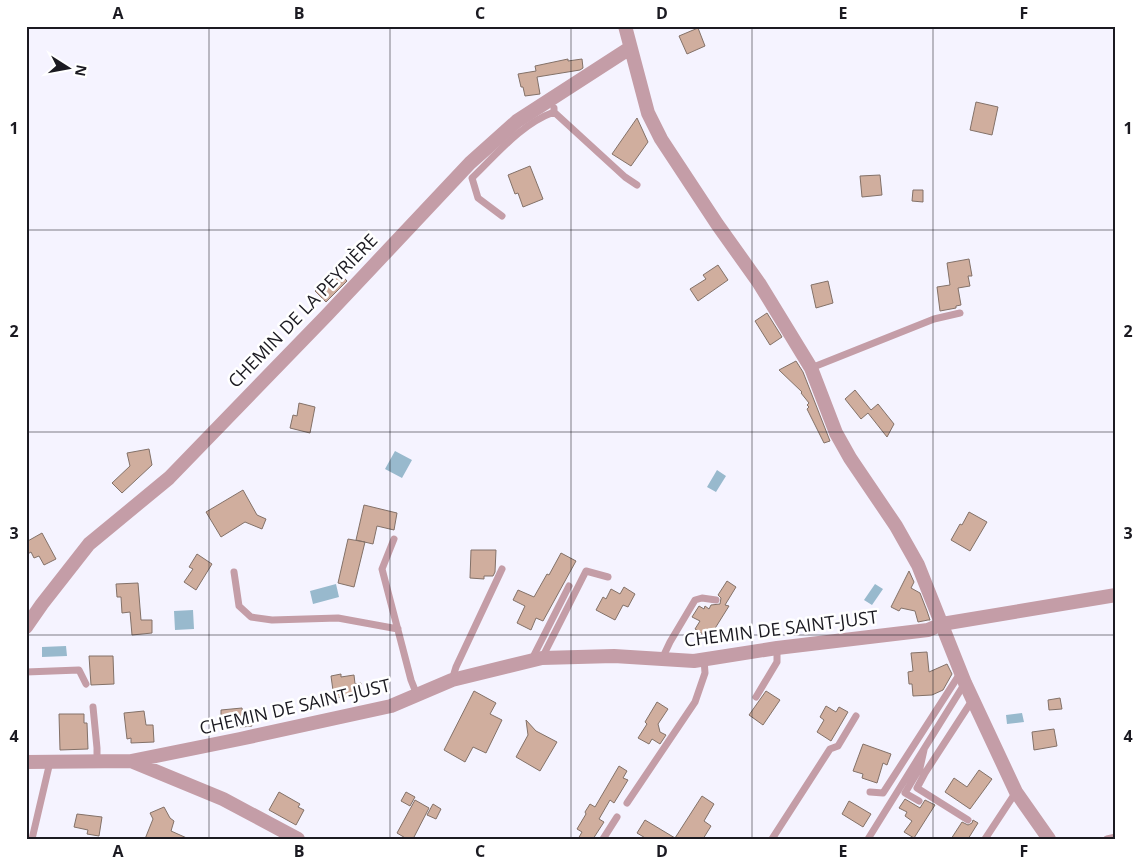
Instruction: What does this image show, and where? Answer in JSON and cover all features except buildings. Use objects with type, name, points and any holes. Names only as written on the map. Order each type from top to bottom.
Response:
[{"type":"street","points":[[625,26],[648,113],[661,139],[716,224],[759,284],[811,368],[836,432],[850,458],[896,526],[918,566],[963,677],[1016,792],[1049,839]]},
{"type":"street","name":"CHEMIN DE LA PEYRIÈRE","points":[[26,627],[89,544],[169,478],[470,162],[517,121],[630,48]]},
{"type":"street","name":"CHEMIN DE SAINT-JUST","points":[[130,761],[240,740],[392,706],[452,680],[536,660],[614,656],[694,661],[777,648],[928,630],[942,624],[1116,595]]},
{"type":"street","points":[[26,762],[130,761],[223,799],[298,839]]},
{"type":"lane","points":[[552,98],[554,112],[625,177],[637,185]]},
{"type":"lane","points":[[502,216],[478,198],[472,178],[521,131],[541,117],[554,112]]},
{"type":"lane","points":[[811,368],[934,319],[960,313]]},
{"type":"lane","points":[[394,539],[382,569],[417,695]]},
{"type":"lane","points":[[452,680],[456,667],[502,569]]},
{"type":"lane","points":[[536,660],[586,571],[608,577]]},
{"type":"lane","points":[[234,572],[239,606],[251,617],[272,620],[338,618],[398,630]]},
{"type":"lane","points":[[536,660],[569,586]]},
{"type":"lane","points":[[662,659],[695,600],[702,598],[716,600]]},
{"type":"lane","points":[[756,697],[777,662],[777,648]]},
{"type":"lane","points":[[628,803],[694,702],[705,673],[704,659]]},
{"type":"lane","points":[[26,672],[79,670],[86,684]]},
{"type":"lane","points":[[868,839],[925,745],[963,677]]},
{"type":"lane","points":[[870,792],[883,793],[963,677]]},
{"type":"lane","points":[[968,820],[917,788],[973,699]]},
{"type":"lane","points":[[93,707],[97,761]]},
{"type":"lane","points":[[772,839],[830,749],[838,746],[856,716]]},
{"type":"lane","points":[[919,801],[905,793],[920,768],[925,745]]},
{"type":"lane","points":[[32,839],[50,762]]},
{"type":"lane","points":[[985,839],[1016,792]]},
{"type":"lane","points":[[603,839],[616,817]]},
{"type":"lane","points":[[1107,839],[1116,837]]},
{"type":"water","points":[[395,451],[412,460],[402,478],[385,469]]},
{"type":"water","points":[[717,470],[726,476],[716,492],[707,487]]},
{"type":"water","points":[[336,584],[339,597],[313,604],[310,591]]},
{"type":"water","points":[[875,584],[883,589],[872,605],[864,600]]},
{"type":"water","points":[[193,610],[194,629],[175,630],[174,611]]},
{"type":"water","points":[[66,646],[67,656],[42,657],[42,647]]},
{"type":"water","points":[[1022,713],[1024,722],[1007,724],[1006,715]]}]
